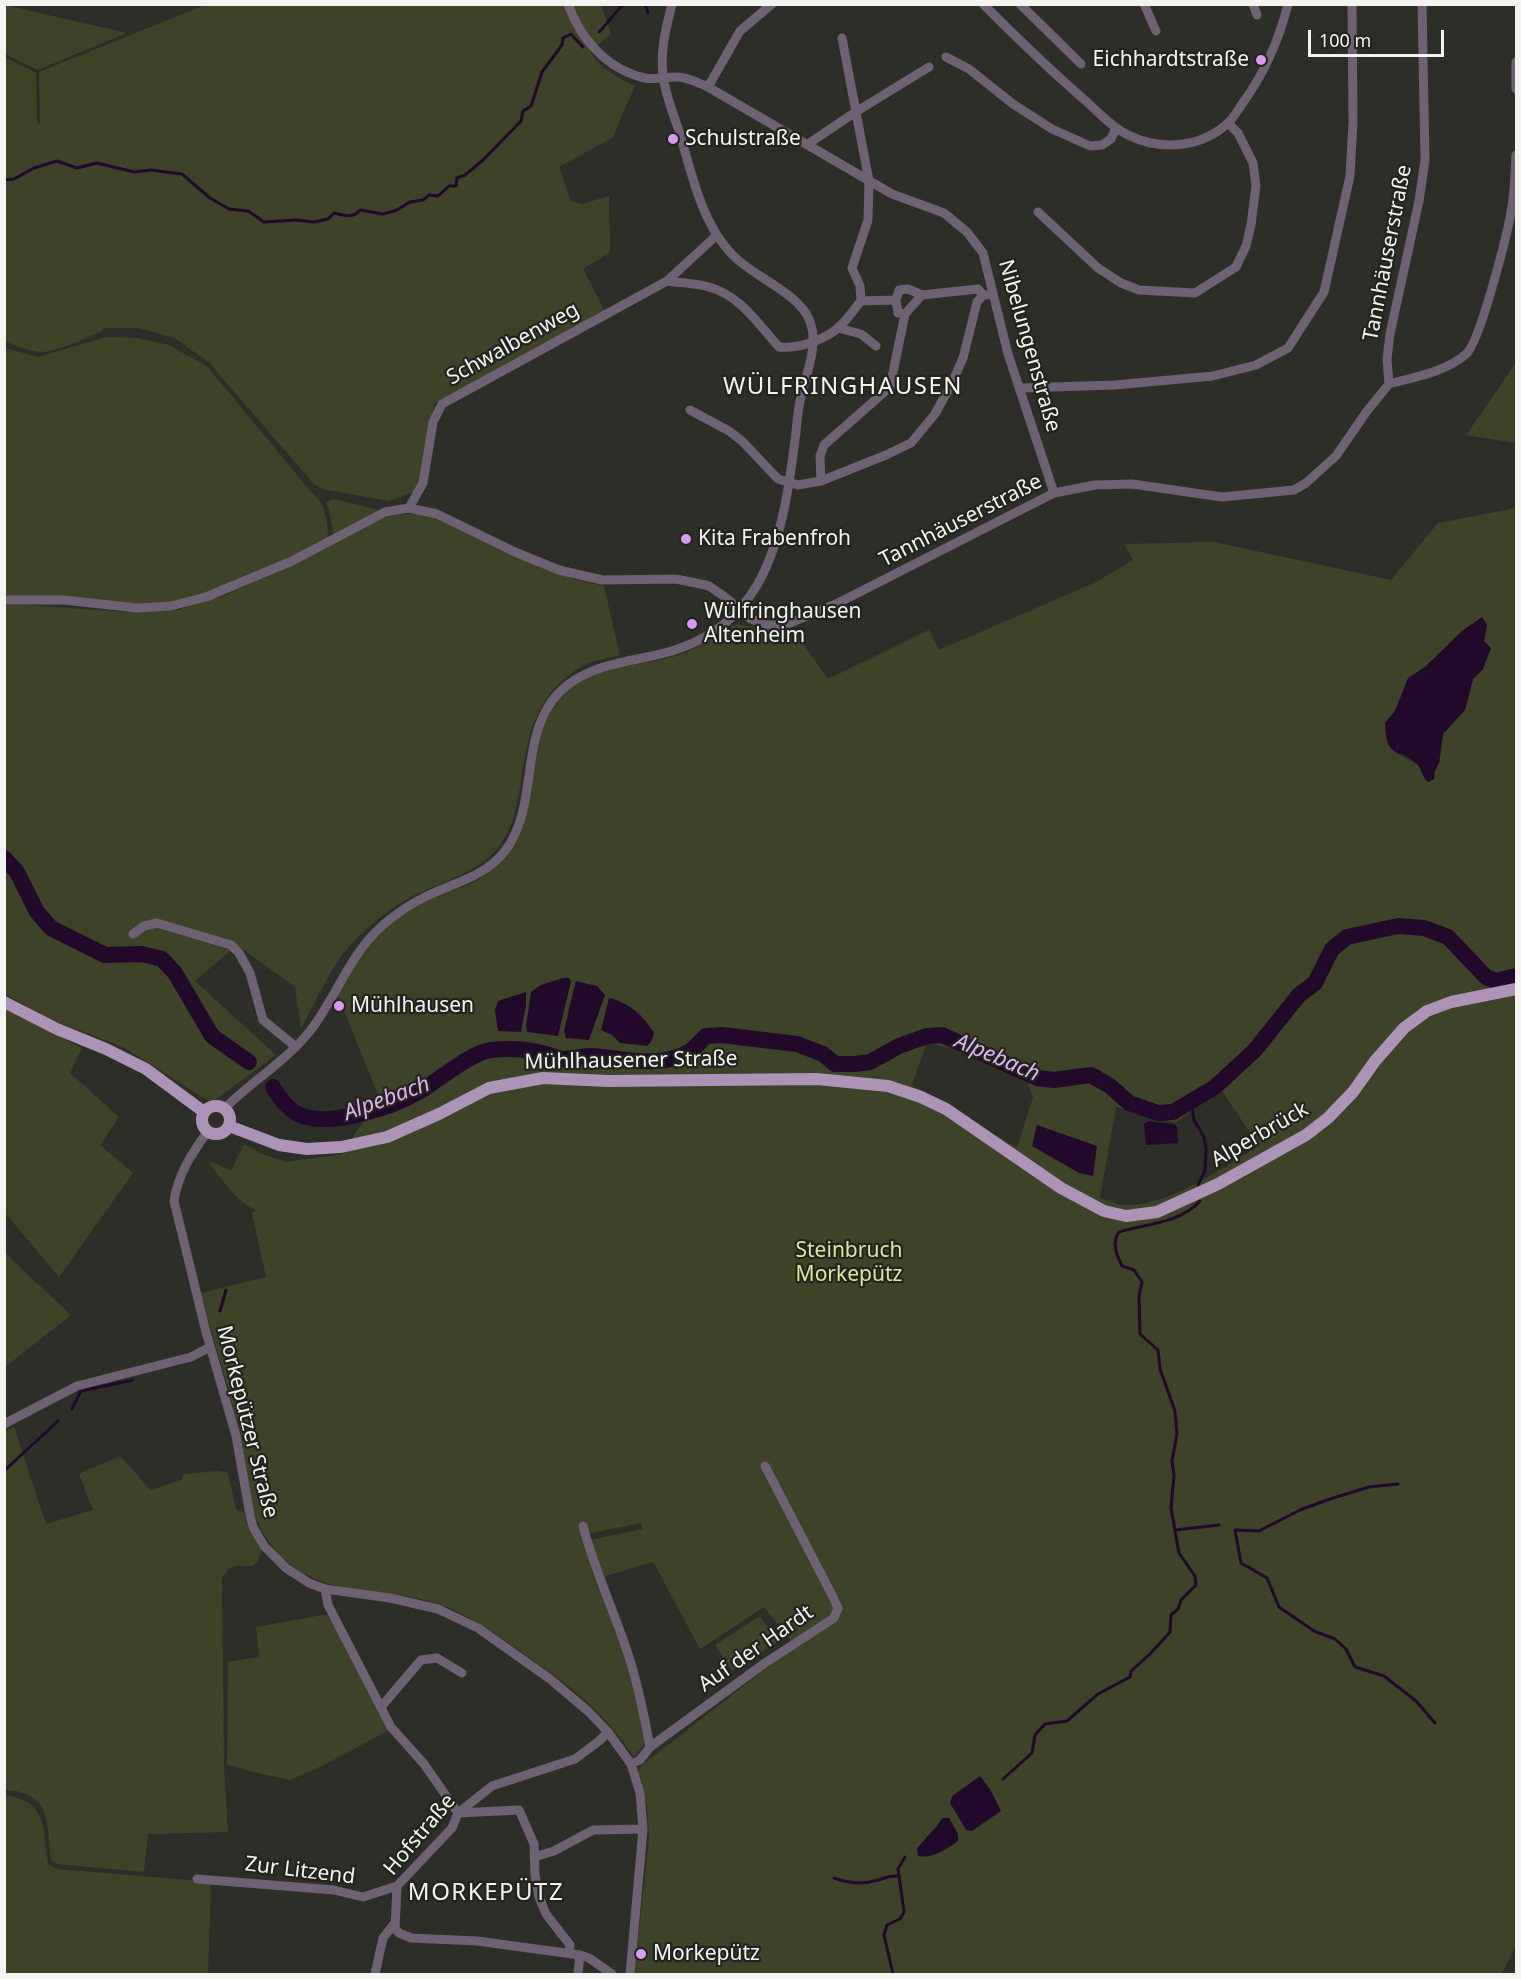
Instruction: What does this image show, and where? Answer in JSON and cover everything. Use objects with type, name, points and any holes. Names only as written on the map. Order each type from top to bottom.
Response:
[{"type":"main road","name":"Alperbrück","points":[[1028,1167],[1061,1188],[1104,1210],[1126,1216],[1157,1212],[1218,1184],[1306,1135],[1328,1118],[1353,1092],[1375,1061],[1404,1028],[1427,1011],[1451,1002],[1516,989]]},
{"type":"main road","points":[[4,1002],[57,1029],[106,1049],[146,1069],[204,1112]]},
{"type":"main road","name":"Mühlhausener Straße","points":[[230,1126],[279,1145],[307,1149],[341,1148],[387,1137],[489,1088],[543,1078],[608,1081],[840,1080],[888,1086],[921,1097],[946,1109],[1028,1167]]},
{"type":"main road","points":[[213,1105],[225,1108],[231,1119],[230,1126],[220,1134],[208,1131],[202,1120],[204,1112],[213,1105]]},
{"type":"street","points":[[568,4],[581,31],[604,59],[623,71],[647,78],[663,78]]},
{"type":"street","points":[[225,1108],[296,1047],[326,1009],[357,952],[380,927],[421,898],[485,870],[506,850],[521,820],[534,745],[542,719],[553,700],[572,682],[590,671],[667,654],[692,644],[721,626],[741,609],[773,555],[781,530],[790,483],[800,399],[813,342],[809,318],[784,292],[738,260],[717,235],[702,205],[663,78],[662,53],[666,24],[672,4]]},
{"type":"street","points":[[708,87],[740,31],[772,4]]},
{"type":"street","points":[[983,4],[1052,72],[1116,128],[1141,140],[1173,146],[1207,136],[1228,123],[1262,74],[1277,40],[1288,4]]},
{"type":"street","points":[[1020,4],[1081,64]]},
{"type":"street","points":[[1144,4],[1156,31]]},
{"type":"street","points":[[1253,4],[1257,15]]},
{"type":"street","points":[[1021,388],[1114,386],[1213,376],[1256,365],[1288,348],[1324,292],[1350,176],[1353,122],[1352,4]]},
{"type":"street","name":"Tannhäuserstraße","points":[[409,508],[437,514],[514,552],[559,570],[602,580],[676,579],[709,586],[751,619],[768,625],[785,624],[836,604],[1054,493],[1095,484],[1132,484],[1222,497],[1294,490],[1306,483],[1336,456],[1389,384],[1387,359],[1390,334],[1419,201],[1425,160],[1422,4]]},
{"type":"street","points":[[667,281],[708,286],[728,295],[751,313],[779,347],[792,348],[813,342],[838,328],[861,301],[861,285],[852,268],[868,220],[869,181],[854,113],[842,38]]},
{"type":"street","points":[[946,57],[969,69],[1013,104],[1052,129],[1090,146],[1101,145],[1111,139],[1116,128]]},
{"type":"street","points":[[1516,62],[1516,89]]},
{"type":"street","points":[[808,144],[929,67]]},
{"type":"street","name":"Nibelungenstraße","points":[[663,78],[680,77],[708,87],[892,194],[944,213],[967,232],[983,253],[1008,354],[1054,493]]},
{"type":"street","points":[[1038,212],[1090,261],[1121,283],[1139,290],[1195,292],[1236,267],[1246,246],[1251,225],[1256,186],[1253,163],[1238,133],[1228,123]]},
{"type":"street","points":[[1389,384],[1441,369],[1467,354],[1477,337],[1500,258],[1512,206],[1516,155]]},
{"type":"street","name":"Schwalbenweg","points":[[409,508],[423,483],[433,422],[442,404],[667,281],[717,235]]},
{"type":"street","points":[[690,410],[729,431],[742,441],[778,479],[798,485],[821,481],[886,455],[911,443],[935,414],[963,358],[981,292],[987,284],[992,288]]},
{"type":"street","points":[[905,314],[898,313],[896,300],[899,290],[908,289],[922,295],[981,292]]},
{"type":"street","points":[[821,481],[820,456],[824,445],[890,387],[905,314],[922,295]]},
{"type":"street","points":[[861,301],[896,300]]},
{"type":"street","points":[[838,328],[861,334],[876,346]]},
{"type":"street","points":[[4,600],[64,600],[137,608],[171,606],[206,597],[292,561],[385,512],[409,508]]},
{"type":"street","points":[[133,934],[144,926],[157,923],[231,945],[239,953],[250,973],[263,1020],[296,1047]]},
{"type":"street","name":"Morkepützer Straße","points":[[208,1131],[183,1168],[177,1183],[174,1201],[210,1347],[236,1436],[244,1490],[253,1527],[264,1546],[286,1568],[309,1583],[325,1589],[399,1600],[438,1609],[478,1628],[550,1679],[589,1712],[608,1732],[631,1764],[640,1793],[644,1829],[630,1974]]},
{"type":"street","points":[[4,1425],[78,1386],[191,1357],[210,1347]]},
{"type":"street","name":"Auf der Hardt","points":[[631,1764],[639,1760],[650,1747],[765,1663],[834,1618],[838,1608],[765,1466]]},
{"type":"street","points":[[583,1526],[598,1576],[627,1648],[643,1707],[650,1747]]},
{"type":"street","points":[[325,1589],[328,1605],[392,1727],[424,1764],[458,1813],[519,1810],[534,1845],[539,1897],[546,1914],[570,1945],[569,1953]]},
{"type":"street","points":[[381,1707],[421,1660],[437,1658],[462,1673]]},
{"type":"street","name":"Hofstraße","points":[[394,1924],[397,1886],[452,1828],[458,1813],[492,1786],[575,1759],[608,1732]]},
{"type":"street","points":[[534,1857],[554,1851],[593,1830],[644,1829]]},
{"type":"street","name":"Zur Litzend","points":[[197,1878],[334,1890],[363,1897],[397,1886]]},
{"type":"street","points":[[375,1974],[383,1938],[394,1924],[399,1933],[411,1938],[477,1941],[580,1955],[589,1958],[612,1974]]},
{"type":"street","points":[[578,1974],[580,1955]]},
{"type":"green space","points":[[4,5],[127,33],[38,70],[5,54]]},
{"type":"green space","points":[[205,5],[601,5],[611,34],[589,49],[603,67],[635,86],[612,138],[559,167],[571,201],[582,204],[609,196],[610,252],[583,269],[605,312],[434,404],[421,482],[414,492],[389,501],[322,489],[315,485],[212,364],[174,338],[139,328],[104,328],[72,344],[42,352],[28,350],[5,341],[4,57],[36,73],[37,124],[40,125],[39,72]]},
{"type":"green space","points":[[106,337],[137,338],[169,345],[208,367],[320,501],[326,519],[328,539],[291,559],[204,596],[170,603],[137,606],[5,598],[5,348],[38,357]]},
{"type":"green space","points":[[1516,363],[1516,443],[1466,435]]},
{"type":"green space","points":[[333,499],[379,511],[334,536],[326,503]]},
{"type":"green space","name":"Steinbruch Morkepütz","points":[[1516,508],[1516,1945],[1502,1973],[634,1974],[649,1841],[647,1805],[638,1770],[795,1646],[764,1607],[700,1649],[653,1562],[602,1577],[589,1540],[643,1529],[641,1523],[581,1535],[595,1579],[621,1645],[647,1741],[634,1757],[618,1735],[578,1694],[553,1674],[469,1618],[439,1604],[416,1598],[347,1588],[325,1582],[305,1574],[286,1561],[269,1542],[255,1516],[239,1429],[201,1293],[266,1277],[252,1213],[256,1210],[225,1184],[210,1164],[212,1162],[231,1171],[244,1144],[262,1154],[287,1162],[342,1154],[379,1097],[337,994],[367,947],[392,923],[423,903],[486,875],[504,856],[512,840],[536,746],[543,728],[561,697],[584,679],[608,670],[681,654],[705,643],[736,624],[770,629],[791,627],[828,679],[929,630],[939,650],[1094,583],[1133,560],[1124,544],[1214,542],[1391,580],[1438,523]],"holes":[[[1482,618],[1487,625],[1483,669],[1473,679],[1465,710],[1443,733],[1439,763],[1426,781],[1418,765],[1394,752],[1385,723],[1395,711],[1409,678],[1425,667],[1462,631]],[[576,981],[605,995],[597,1016],[567,1014]],[[927,1042],[1022,1069],[1033,1097],[1017,1148],[912,1085]],[[1220,1088],[1259,1146],[1191,1186],[1154,1201],[1135,1205],[1118,1204],[1100,1198],[1116,1107],[1176,1123]]]},
{"type":"green space","points":[[427,514],[514,555],[577,580],[604,586],[620,655],[585,665],[568,676],[544,702],[530,733],[512,820],[506,836],[496,850],[475,867],[397,905],[365,931],[338,961],[301,1029],[295,987],[237,945],[195,981],[276,1055],[211,1101],[125,1048],[50,1019],[5,994],[4,606],[10,604],[126,612],[178,610],[226,595],[290,566],[372,523],[389,516]]},
{"type":"green space","points":[[5,1009],[82,1048],[70,1073],[119,1117],[100,1145],[133,1173],[59,1277],[5,1213]]},
{"type":"green space","points":[[4,1252],[71,1315],[5,1367],[4,1367]]},
{"type":"green space","points":[[14,1427],[46,1524],[93,1510],[79,1474],[120,1456],[151,1490],[183,1479],[183,1474],[219,1471],[228,1473],[236,1509],[244,1513],[249,1530],[261,1551],[258,1561],[253,1566],[231,1568],[222,1579],[224,1766],[228,1832],[148,1834],[144,1872],[57,1864],[51,1860],[47,1823],[39,1804],[20,1792],[5,1790],[4,1432]]},
{"type":"green space","points":[[328,1614],[389,1730],[324,1765],[290,1780],[227,1764],[228,1662],[259,1657],[256,1627]]},
{"type":"green space","points":[[760,1616],[777,1642],[732,1671],[715,1645]]},
{"type":"green space","points":[[4,1795],[29,1803],[36,1810],[41,1818],[48,1864],[57,1869],[211,1882],[208,1974],[5,1974]]},
{"type":"shaded area","points":[[1482,617],[1487,625],[1484,641],[1491,648],[1483,669],[1473,679],[1465,710],[1443,734],[1439,763],[1434,779],[1429,782],[1426,781],[1417,764],[1390,747],[1385,723],[1395,711],[1408,678],[1425,667],[1462,631]]},
{"type":"shaded area","points":[[569,978],[571,981],[558,1036],[527,1032],[531,992],[541,985]]},
{"type":"shaded area","points":[[576,981],[597,986],[605,995],[589,1040],[566,1038],[564,1031]]},
{"type":"shaded area","points":[[526,992],[521,1032],[498,1031],[495,1010],[498,1001]]},
{"type":"shaded area","points":[[609,998],[630,1007],[645,1021],[654,1033],[647,1046],[620,1043],[612,1035],[601,1030]]},
{"type":"shaded area","points":[[1148,1121],[1174,1124],[1177,1127],[1178,1143],[1146,1145],[1144,1124]]},
{"type":"shaded area","points":[[1037,1125],[1097,1146],[1093,1176],[1079,1173],[1032,1146]]},
{"type":"shaded area","points":[[980,1776],[990,1789],[1001,1811],[972,1831],[966,1830],[950,1803],[952,1796]]},
{"type":"shaded area","points":[[942,1818],[949,1818],[958,1834],[958,1841],[934,1855],[918,1856],[917,1848]]},
{"type":"waterway","points":[[599,32],[624,4]]},
{"type":"waterway","points":[[645,4],[648,13]]},
{"type":"waterway","points":[[4,180],[14,179],[34,168],[57,161],[77,168],[97,163],[134,172],[151,170],[182,174],[210,198],[229,209],[248,211],[264,222],[296,220],[314,222],[328,219],[334,213],[351,215],[360,210],[383,214],[397,210],[410,202],[423,200],[429,195],[438,196],[449,186],[456,186],[457,178],[465,175],[483,160],[521,121],[523,111],[531,106],[542,72],[562,45],[563,38],[571,34],[583,47]]},
{"type":"waterway","name":"Alpebach","points":[[4,858],[17,872],[37,912],[51,928],[105,955],[142,954],[162,959],[175,973],[212,1036],[249,1062]]},
{"type":"waterway","name":"Alpebach","points":[[273,1087],[290,1109],[298,1114],[310,1118],[342,1118],[377,1109],[408,1097],[474,1056],[491,1050],[525,1050],[563,1059],[590,1056],[653,1061],[678,1057],[689,1052],[706,1036],[722,1035],[797,1044],[823,1054],[835,1064],[855,1064],[870,1062],[899,1046],[927,1036],[942,1035],[1037,1078],[1054,1080],[1091,1075],[1110,1086],[1129,1103],[1158,1113],[1173,1112],[1215,1087],[1255,1050],[1299,995],[1315,983],[1332,949],[1347,937],[1398,926],[1424,928],[1448,937],[1486,977],[1496,981],[1516,976]]},
{"type":"waterway","points":[[1191,1102],[1194,1120],[1204,1137],[1206,1148],[1205,1171],[1198,1185]]},
{"type":"waterway","points":[[1003,1779],[1032,1753],[1035,1735],[1045,1724],[1067,1721],[1098,1694],[1130,1677],[1131,1671],[1170,1632],[1171,1615],[1178,1609],[1181,1600],[1196,1585],[1195,1576],[1179,1553],[1171,1508],[1174,1475],[1172,1461],[1177,1434],[1175,1411],[1160,1369],[1158,1350],[1140,1334],[1139,1296],[1142,1282],[1134,1270],[1122,1266],[1115,1240],[1119,1232],[1173,1218],[1183,1214],[1200,1201]]},
{"type":"waterway","points":[[220,1311],[226,1290]]},
{"type":"waterway","points":[[72,1409],[81,1391],[133,1380]]},
{"type":"waterway","points":[[5,1470],[58,1421]]},
{"type":"waterway","points":[[1398,1484],[1369,1487],[1330,1499],[1300,1510],[1259,1531],[1235,1530],[1241,1563],[1267,1578],[1279,1607],[1314,1631],[1335,1639],[1346,1649],[1355,1667],[1384,1676],[1416,1701],[1435,1723]]},
{"type":"waterway","points":[[1175,1530],[1219,1525]]},
{"type":"waterway","points":[[893,1974],[884,1935],[887,1925],[900,1919],[904,1912],[898,1869],[905,1857]]},
{"type":"waterway","points":[[834,1878],[859,1883],[899,1876]]},
{"type":"place","name":"Eichhardtstraße","points":[[1261,60]]},
{"type":"place","name":"Schulstraße","points":[[673,139]]},
{"type":"place","name":"Kita Frabenfroh","points":[[686,539]]},
{"type":"place","name":"Wülfringhausen Altenheim","points":[[692,624]]},
{"type":"place","name":"Mühlhausen","points":[[339,1006]]},
{"type":"place","name":"Morkepütz","points":[[641,1954]]},
{"type":"district","name":"WÜLFRINGHAUSEN","points":[[843,387]]},
{"type":"district","name":"MORKEPÜTZ","points":[[486,1893]]}]
